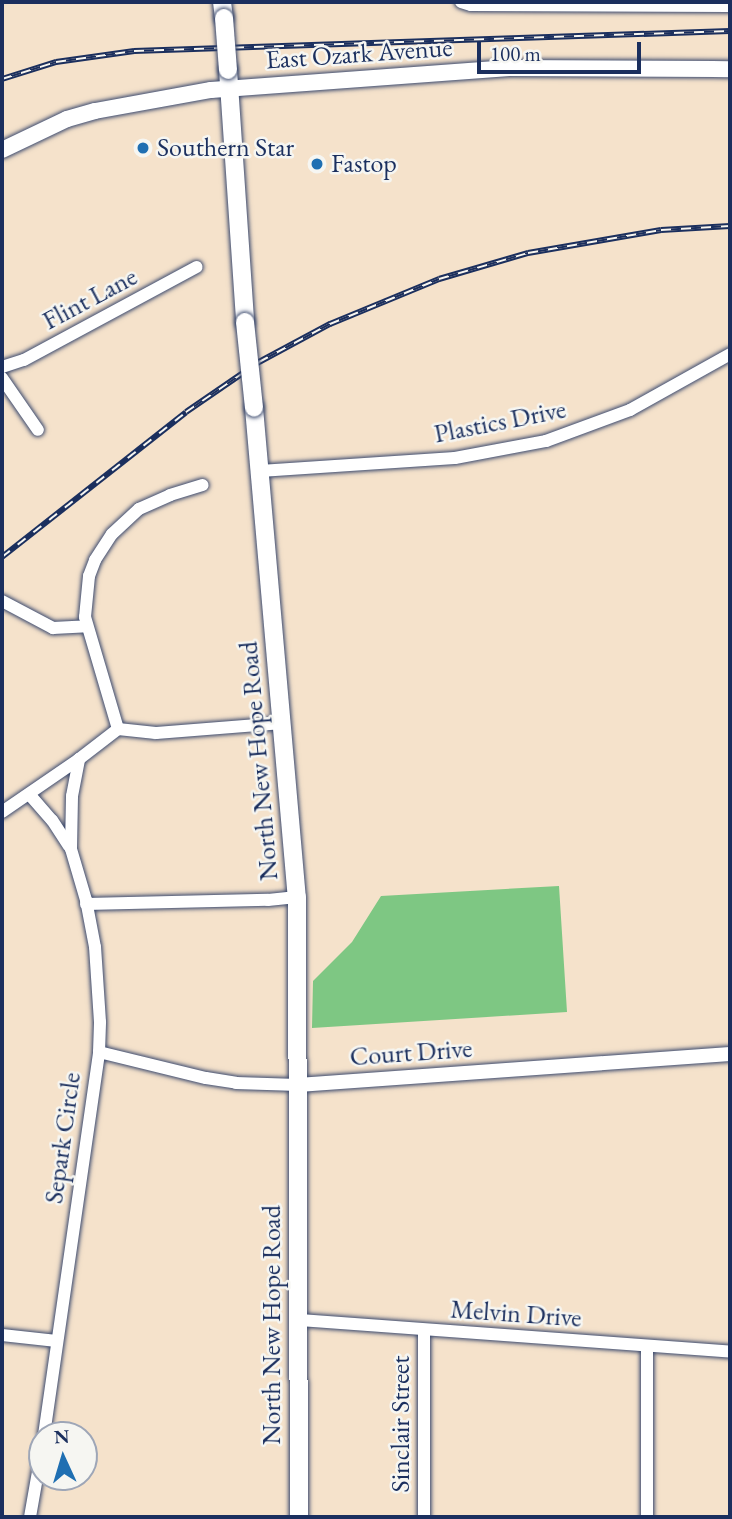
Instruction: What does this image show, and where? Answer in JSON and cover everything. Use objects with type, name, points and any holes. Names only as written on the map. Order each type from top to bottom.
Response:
[{"type":"main road","name":"North New Hope Road","points":[[223,10],[245,322],[297,897],[299,1517]]},
{"type":"main road","name":"East Ozark Avenue","points":[[2,150],[67,119],[95,111],[155,98],[230,88],[509,68],[730,69]]},
{"type":"street","points":[[461,2],[471,5],[730,6]]},
{"type":"street","name":"Flint Lane","points":[[2,367],[24,360],[197,267]]},
{"type":"street","name":"Plastics Drive","points":[[260,471],[455,458],[545,441],[630,410],[730,354]]},
{"type":"street","points":[[2,378],[38,430]]},
{"type":"street","points":[[118,729],[87,626],[85,605],[89,576],[95,560],[112,534],[139,509],[155,500],[202,485]]},
{"type":"street","points":[[2,601],[53,628],[87,626]]},
{"type":"street","points":[[2,812],[79,760],[118,729],[156,733],[283,723]]},
{"type":"street","name":"Separk Circle","points":[[46,1421],[99,1052],[100,995],[86,904],[71,849],[72,796],[79,760]]},
{"type":"street","name":"Separk Circle","points":[[29,794],[52,820],[71,849]]},
{"type":"street","points":[[86,904],[297,897]]},
{"type":"street","name":"Court Drive","points":[[99,1052],[216,1079],[298,1085],[730,1054]]},
{"type":"street","name":"Melvin Drive","points":[[299,1320],[730,1352]]},
{"type":"street","name":"Sinclair Street","points":[[424,1331],[424,1517]]},
{"type":"street","points":[[2,1335],[57,1341]]},
{"type":"street","points":[[647,1346],[647,1517]]},
{"type":"street","points":[[30,1517],[35,1491]]},
{"type":"green space","points":[[559,886],[567,1012],[312,1028],[313,981],[352,942],[381,896]]},
{"type":"railway","points":[[2,79],[56,62],[134,51],[730,31]]},
{"type":"railway","points":[[2,557],[186,412],[259,362],[330,324],[439,279],[528,253],[661,230],[730,226]]},
{"type":"place","name":"Southern Star","points":[[143,148]]},
{"type":"place","name":"Fastop","points":[[317,164]]}]
